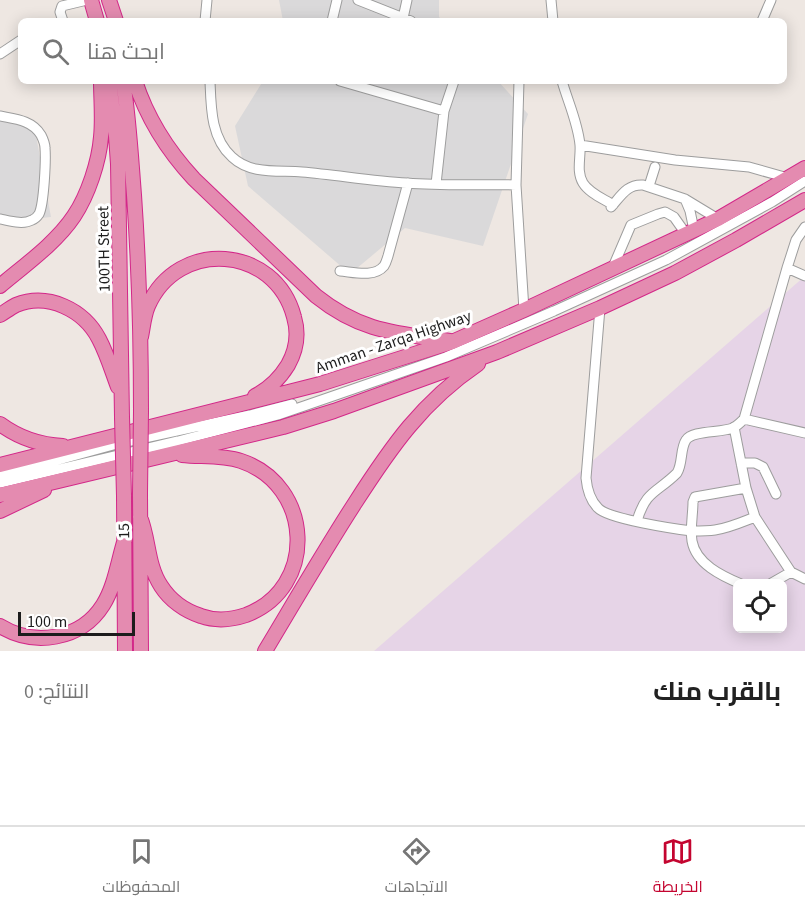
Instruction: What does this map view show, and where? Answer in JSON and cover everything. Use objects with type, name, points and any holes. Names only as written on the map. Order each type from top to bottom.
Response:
[{"type":"highway","points":[[89,0],[96,18]]},
{"type":"highway","points":[[109,0],[115,18]]},
{"type":"highway","points":[[0,286],[55,238],[74,216],[87,191],[101,138],[101,84]]},
{"type":"highway","name":"100TH Street","points":[[109,84],[118,164],[122,417]]},
{"type":"highway","name":"100TH Street","points":[[123,84],[130,134],[137,240],[141,411]]},
{"type":"highway","points":[[136,84],[156,129],[180,164],[316,296],[343,315],[367,326],[452,342]]},
{"type":"highway","name":"Amman - Zarqa Highway","points":[[0,465],[320,384],[452,342],[718,219],[805,168]]},
{"type":"highway","points":[[0,495],[309,419],[497,352],[600,308],[692,264],[805,200]]},
{"type":"highway","points":[[141,337],[146,309],[155,293],[174,273],[191,263],[217,258],[236,260],[253,266],[279,285],[293,313],[297,333],[294,351],[280,376],[266,390],[225,409]]},
{"type":"highway","points":[[0,315],[15,305],[39,301],[62,305],[74,311],[88,323],[99,338],[122,397]]},
{"type":"highway","points":[[265,651],[341,525],[410,425],[450,384],[497,352]]},
{"type":"highway","name":"15","points":[[141,411],[141,651]]},
{"type":"highway","name":"15","points":[[122,417],[125,651]]},
{"type":"highway","points":[[0,424],[16,435],[38,444],[77,446]]},
{"type":"highway","points":[[140,517],[147,537],[153,570],[162,587],[175,602],[191,613],[210,619],[225,620],[239,617],[266,604],[286,583],[296,555],[298,531],[292,508],[280,488],[262,471],[241,461],[171,454]]},
{"type":"highway","points":[[0,511],[39,493],[57,481]]},
{"type":"highway","points":[[0,626],[15,634],[44,639],[64,635],[84,626],[106,599],[125,539]]},
{"type":"street","points":[[62,18],[60,12],[62,6],[89,0]]},
{"type":"street","points":[[205,18],[207,0]]},
{"type":"street","points":[[333,18],[337,0]]},
{"type":"street","points":[[358,0],[402,18]]},
{"type":"street","points":[[407,0],[407,18]]},
{"type":"street","points":[[551,0],[553,18]]},
{"type":"street","points":[[763,18],[771,0]]},
{"type":"street","points":[[0,54],[18,42]]},
{"type":"street","points":[[210,84],[211,110],[218,136],[225,150],[234,159],[252,168],[408,183],[516,184]]},
{"type":"street","points":[[350,84],[444,111]]},
{"type":"street","points":[[436,184],[444,111],[453,84]]},
{"type":"street","points":[[519,84],[516,184],[524,310]]},
{"type":"street","points":[[563,84],[580,145],[579,174],[585,187],[612,206],[627,188],[638,184],[649,186],[685,199],[718,219]]},
{"type":"street","points":[[0,116],[25,121],[35,127],[45,146],[42,203],[39,215],[35,219],[22,222],[0,219]]},
{"type":"street","points":[[580,145],[675,160],[749,166],[788,178]]},
{"type":"street","points":[[649,186],[655,167]]},
{"type":"street","points":[[0,476],[117,444],[250,415],[322,396],[445,353],[664,257],[805,176]]},
{"type":"street","points":[[0,483],[265,418],[446,357],[666,260],[772,202],[805,181]]},
{"type":"street","points":[[340,271],[372,273],[384,266],[408,183]]},
{"type":"street","points":[[685,199],[690,211],[690,232]]},
{"type":"street","points":[[613,267],[629,227],[636,222],[665,212],[690,232]]},
{"type":"street","points":[[637,521],[641,508],[649,495],[677,473],[685,441],[690,436],[734,428],[744,419],[787,268],[796,240],[805,227]]},
{"type":"street","points":[[787,268],[805,276]]},
{"type":"street","points":[[600,308],[586,478],[587,490],[599,510],[611,516],[692,531],[732,526],[755,517]]},
{"type":"street","points":[[744,419],[805,434]]},
{"type":"street","points":[[734,428],[746,488],[755,517],[791,573],[805,579]]},
{"type":"street","points":[[741,463],[755,463],[763,467],[776,494]]},
{"type":"street","points":[[733,580],[707,565],[693,547],[693,502],[695,497],[746,488]]},
{"type":"street","points":[[780,579],[791,573]]},
{"type":"shaded area","points":[[279,0],[439,0],[440,18],[282,18]]},
{"type":"shaded area","points":[[261,84],[501,84],[528,114],[483,246],[405,228],[350,274],[248,186],[235,126]]},
{"type":"shaded area","points":[[0,113],[35,130],[51,217],[0,222]]},
{"type":"shaded area","points":[[805,276],[805,651],[374,651]]}]
